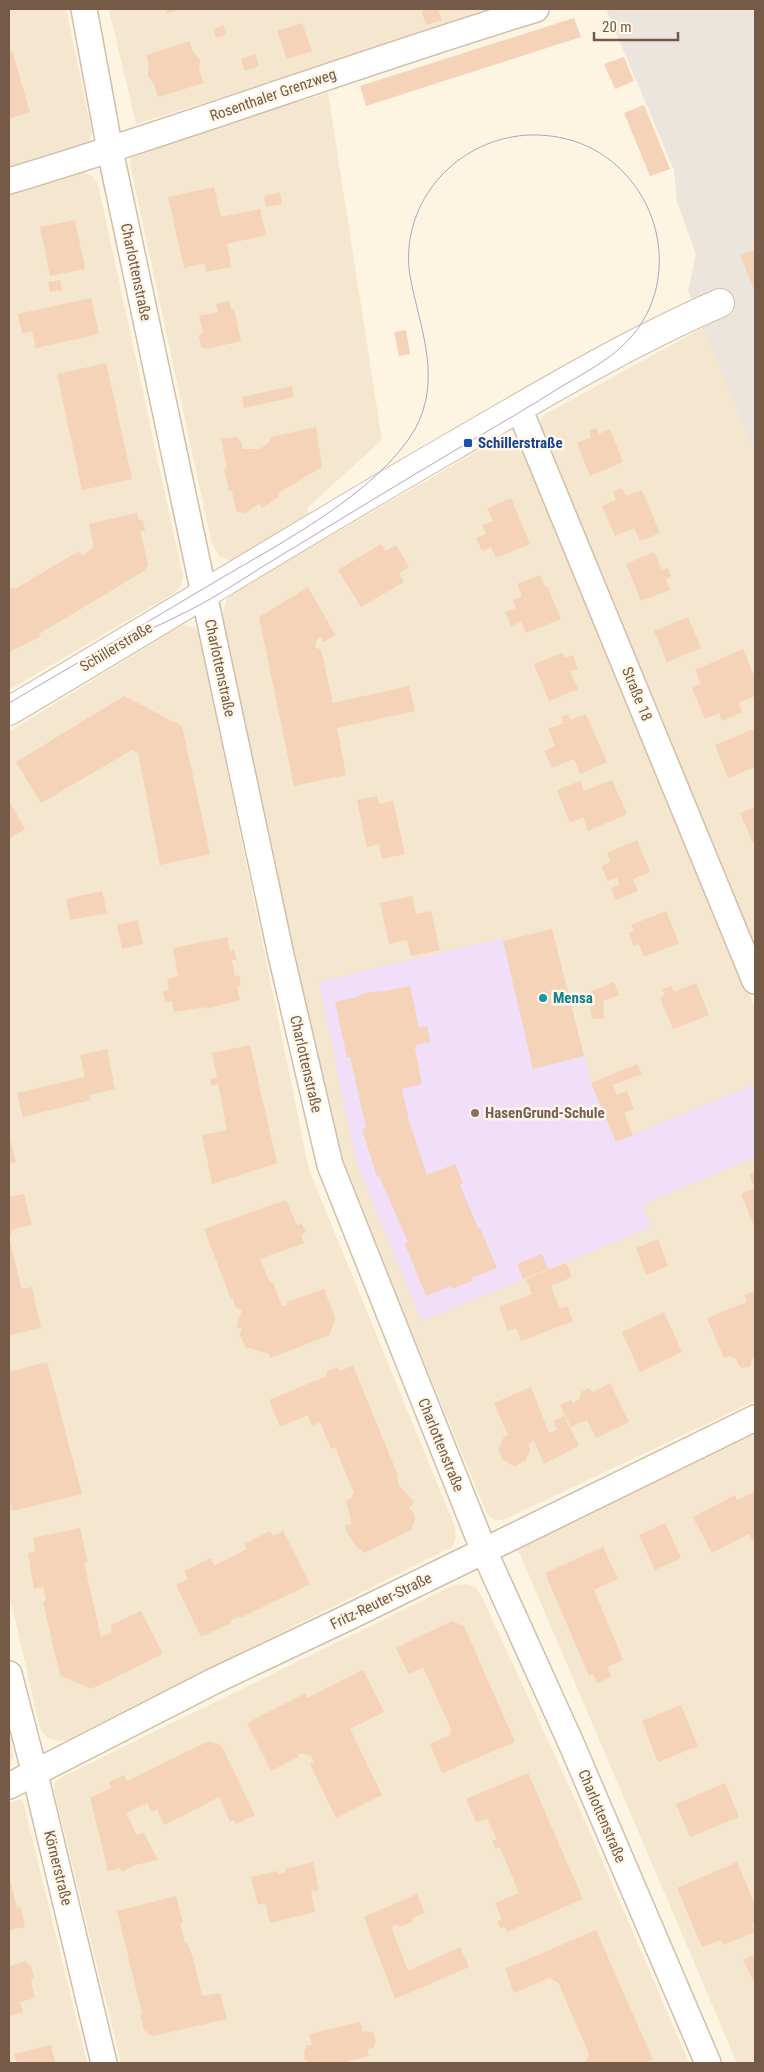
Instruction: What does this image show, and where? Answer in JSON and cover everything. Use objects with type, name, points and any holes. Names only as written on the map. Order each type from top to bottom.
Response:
[{"type":"street","name":"Charlottenstraße","points":[[84,9],[110,150],[204,595],[281,955],[330,1165],[484,1551],[575,1752],[708,2063]]},
{"type":"street","name":"Rosenthaler Grenzweg","points":[[9,181],[110,150],[447,36],[536,9]]},
{"type":"street","name":"Schillerstraße","points":[[9,711],[365,497],[519,408],[598,363],[720,303]]},
{"type":"street","name":"Straße 18","points":[[519,408],[755,982]]},
{"type":"street","name":"Fritz-Reuter-Straße","points":[[9,1786],[214,1681],[755,1418]]},
{"type":"street","name":"Körnerstraße","points":[[9,1674],[35,1774],[104,2063]]},
{"type":"shaded area","points":[[9,9],[66,9],[92,133],[88,146],[9,172]]},
{"type":"shaded area","points":[[109,9],[506,9],[136,124]]},
{"type":"shaded area","points":[[606,9],[755,9],[755,452],[688,291],[696,254],[677,202],[674,170]]},
{"type":"shaded area","points":[[328,93],[382,440],[307,508],[312,519],[238,561],[228,560],[219,556],[212,545],[130,164],[132,155],[138,148]]},
{"type":"shaded area","points":[[80,171],[92,176],[98,184],[183,577],[181,586],[174,593],[9,690],[9,191]]},
{"type":"shaded area","points":[[704,327],[755,452],[755,952],[541,431],[540,421],[544,415]]},
{"type":"shaded area","points":[[510,439],[519,441],[526,449],[755,1008],[755,1401],[503,1520],[495,1520],[489,1517],[485,1509],[342,1163],[224,639],[222,621],[228,597],[237,590],[497,440]]},
{"type":"shaded area","points":[[182,625],[196,628],[199,634],[309,1170],[455,1527],[456,1537],[453,1546],[446,1550],[67,1740],[58,1741],[48,1738],[41,1731],[9,1594],[9,732]]},
{"type":"shaded area","name":"HasenGrund-Schule","points":[[552,929],[591,1083],[616,1142],[755,1084],[755,1157],[642,1205],[651,1227],[422,1321],[356,1162],[319,982],[503,938],[504,941]]},
{"type":"shaded area","points":[[755,1433],[755,2063],[737,2063],[517,1547]]},
{"type":"shaded area","points":[[466,1584],[476,1588],[483,1599],[589,1830],[689,2063],[121,2063],[54,1790],[55,1783],[60,1778],[454,1585]]},
{"type":"shaded area","points":[[9,1728],[13,1758],[9,1768]]},
{"type":"shaded area","points":[[21,1799],[87,2063],[9,2063],[9,1803]]},
{"type":"building","points":[[166,9],[181,9],[167,13]]},
{"type":"building","points":[[421,9],[438,9],[442,20],[426,25]]},
{"type":"building","points":[[574,18],[581,37],[366,106],[360,86]]},
{"type":"building","points":[[302,23],[312,51],[287,59],[277,31]]},
{"type":"building","points":[[223,25],[226,34],[216,38],[214,29]]},
{"type":"building","points":[[190,41],[193,52],[200,60],[199,70],[204,83],[158,97],[154,84],[148,76],[149,65],[146,55]]},
{"type":"building","points":[[12,51],[30,112],[9,119],[9,52]]},
{"type":"building","points":[[255,54],[259,66],[245,71],[241,59]]},
{"type":"building","points":[[624,57],[634,81],[615,89],[604,64]]},
{"type":"building","points":[[644,105],[670,169],[650,176],[624,113]]},
{"type":"building","points":[[214,187],[221,217],[260,209],[266,235],[227,244],[231,267],[206,272],[204,263],[184,268],[168,197]]},
{"type":"building","points":[[280,192],[282,204],[266,207],[264,199],[266,196]]},
{"type":"building","points":[[75,220],[85,269],[50,276],[40,227]]},
{"type":"building","points":[[755,249],[755,292],[740,255]]},
{"type":"building","points":[[60,280],[62,290],[50,292],[48,282]]},
{"type":"building","points":[[91,298],[99,334],[36,348],[32,331],[22,334],[18,314]]},
{"type":"building","points":[[229,301],[231,309],[234,309],[241,341],[207,349],[201,347],[199,336],[203,333],[199,316],[218,312],[216,304]]},
{"type":"building","points":[[406,330],[410,354],[399,356],[394,332]]},
{"type":"building","points":[[106,363],[132,479],[82,490],[57,374]]},
{"type":"building","points":[[292,386],[294,397],[244,408],[242,397]]},
{"type":"building","points":[[316,427],[322,467],[278,493],[279,497],[262,508],[259,504],[245,513],[236,511],[232,491],[229,491],[224,469],[227,468],[221,439],[237,437],[242,443],[242,449],[259,449],[268,444],[271,437]]},
{"type":"building","points":[[596,428],[599,434],[610,429],[623,462],[590,476],[577,443],[591,437],[589,431]]},
{"type":"building","points":[[622,488],[626,496],[642,490],[660,533],[640,541],[634,528],[615,536],[602,506],[616,500],[613,492]]},
{"type":"building","points":[[511,498],[530,544],[496,558],[491,547],[482,551],[476,538],[486,534],[482,525],[493,521],[487,508]]},
{"type":"building","points":[[137,513],[139,520],[143,520],[145,531],[140,531],[148,564],[144,571],[39,634],[40,637],[9,652],[9,590],[14,587],[15,589],[79,551],[82,556],[92,549],[93,543],[89,524]]},
{"type":"building","points":[[381,544],[386,551],[396,545],[409,567],[399,573],[404,582],[361,607],[338,570]]},
{"type":"building","points":[[654,552],[662,570],[668,568],[671,577],[666,579],[670,590],[641,601],[626,564]]},
{"type":"building","points":[[540,575],[545,587],[547,586],[561,619],[526,633],[521,622],[511,626],[505,612],[516,608],[513,600],[522,596],[517,584]]},
{"type":"building","points":[[308,587],[335,635],[324,642],[321,637],[317,639],[315,647],[321,650],[333,703],[409,686],[415,711],[337,728],[346,775],[294,786],[259,617]]},
{"type":"building","points":[[688,617],[701,648],[667,662],[654,631]]},
{"type":"building","points":[[743,649],[755,678],[755,696],[739,703],[742,712],[722,721],[719,713],[705,719],[692,688],[701,684],[695,670]]},
{"type":"building","points":[[562,653],[565,658],[573,655],[578,669],[570,671],[578,689],[549,701],[534,664]]},
{"type":"building","points":[[124,696],[182,726],[210,854],[160,865],[138,753],[132,750],[41,803],[16,762]]},
{"type":"building","points":[[568,714],[571,720],[586,714],[607,762],[580,774],[574,759],[552,768],[544,751],[555,746],[548,729],[564,723],[561,717]]},
{"type":"building","points":[[754,729],[755,767],[728,778],[715,745]]},
{"type":"building","points":[[612,780],[627,814],[588,831],[583,817],[570,823],[557,790],[580,781],[584,791]]},
{"type":"building","points":[[377,796],[379,804],[393,801],[405,854],[382,859],[379,844],[367,847],[357,800]]},
{"type":"building","points":[[9,801],[25,829],[9,839]]},
{"type":"building","points":[[755,807],[755,842],[753,843],[740,813]]},
{"type":"building","points":[[637,840],[650,872],[633,879],[638,891],[616,900],[611,888],[619,885],[617,878],[608,881],[601,866],[610,862],[607,853]]},
{"type":"building","points":[[102,891],[107,913],[70,920],[66,899]]},
{"type":"building","points":[[412,896],[416,914],[431,911],[440,950],[411,956],[407,940],[389,944],[380,903]]},
{"type":"building","points":[[666,911],[679,943],[644,957],[639,944],[634,946],[629,933],[634,931],[631,925]]},
{"type":"building","points":[[138,920],[143,944],[122,949],[117,925]]},
{"type":"building","name":"Mensa","points":[[552,929],[584,1056],[533,1069],[503,941]]},
{"type":"building","points":[[227,937],[230,951],[234,950],[236,960],[232,960],[235,976],[239,975],[241,985],[237,986],[240,1000],[205,1009],[204,1007],[174,1012],[172,1001],[165,1002],[163,991],[169,990],[167,979],[178,976],[173,948]]},
{"type":"building","points":[[614,982],[619,995],[603,1001],[604,1018],[592,1019],[590,1005],[596,1004],[590,992]]},
{"type":"building","points":[[696,983],[709,1015],[673,1029],[660,998],[665,995],[662,989],[671,986],[674,992]]},
{"type":"building","points":[[410,986],[419,1028],[427,1026],[430,1042],[416,1045],[417,1047],[415,1048],[422,1084],[402,1089],[409,1121],[427,1175],[455,1164],[463,1183],[460,1185],[497,1268],[472,1278],[472,1281],[452,1289],[450,1286],[426,1296],[405,1244],[408,1242],[379,1176],[377,1177],[362,1129],[366,1128],[335,1002],[361,996],[361,994]]},
{"type":"building","points":[[250,1045],[277,1163],[212,1184],[202,1135],[227,1130],[218,1084],[212,1086],[210,1079],[217,1077],[212,1053]]},
{"type":"building","points":[[107,1049],[115,1089],[89,1095],[91,1100],[23,1117],[17,1093],[85,1077],[80,1055]]},
{"type":"building","points":[[637,1064],[642,1074],[613,1085],[617,1095],[627,1091],[634,1109],[624,1113],[633,1135],[616,1142],[591,1083]]},
{"type":"building","points":[[9,1135],[16,1162],[9,1163]]},
{"type":"building","points":[[755,1172],[755,1188],[749,1175]]},
{"type":"building","points":[[755,1188],[755,1228],[741,1194]]},
{"type":"building","points":[[24,1194],[32,1225],[13,1229],[9,1238],[9,1197]]},
{"type":"building","points":[[286,1200],[297,1225],[302,1224],[306,1232],[301,1235],[304,1243],[260,1259],[270,1283],[273,1282],[282,1307],[287,1305],[287,1302],[324,1289],[336,1320],[330,1335],[270,1358],[269,1354],[250,1348],[246,1349],[241,1337],[239,1337],[242,1329],[236,1327],[242,1310],[236,1308],[233,1298],[231,1299],[204,1229]]},
{"type":"building","points":[[9,1238],[22,1289],[32,1287],[41,1328],[9,1335]]},
{"type":"building","points":[[658,1239],[668,1266],[646,1275],[636,1248]]},
{"type":"building","points":[[542,1254],[548,1269],[523,1279],[517,1264]]},
{"type":"building","points":[[566,1263],[572,1277],[551,1286],[560,1309],[567,1306],[573,1321],[521,1341],[516,1328],[508,1331],[499,1307],[532,1294],[526,1279]]},
{"type":"building","points":[[755,1291],[755,1358],[752,1359],[750,1367],[742,1368],[736,1359],[729,1356],[724,1358],[707,1318],[747,1302],[744,1295]]},
{"type":"building","points":[[664,1312],[682,1352],[640,1372],[622,1332]]},
{"type":"building","points":[[47,1362],[82,1494],[12,1511],[9,1495],[9,1372]]},
{"type":"building","points":[[353,1366],[397,1473],[398,1484],[414,1502],[409,1508],[413,1512],[415,1519],[411,1530],[364,1553],[356,1546],[346,1531],[345,1525],[352,1524],[346,1501],[354,1493],[335,1447],[331,1449],[320,1422],[312,1426],[308,1415],[280,1427],[269,1400],[327,1376],[326,1372],[337,1367],[339,1371]]},
{"type":"building","points":[[610,1383],[629,1422],[596,1438],[587,1420],[571,1427],[560,1405],[571,1400],[573,1403],[578,1400],[581,1392],[588,1388],[593,1392]]},
{"type":"building","points":[[531,1387],[549,1433],[557,1430],[553,1421],[564,1416],[579,1446],[544,1464],[534,1441],[528,1444],[530,1450],[526,1460],[515,1466],[503,1460],[498,1449],[504,1437],[508,1435],[494,1403]]},
{"type":"building","points":[[755,1492],[755,1539],[752,1541],[749,1534],[712,1553],[693,1517],[735,1495],[737,1500]]},
{"type":"building","points":[[665,1523],[681,1558],[655,1570],[639,1535]]},
{"type":"building","points":[[80,1528],[88,1562],[84,1563],[101,1637],[112,1632],[111,1625],[141,1611],[163,1654],[91,1689],[60,1675],[43,1602],[46,1600],[43,1587],[34,1589],[28,1553],[35,1552],[33,1538]]},
{"type":"building","points":[[270,1531],[273,1536],[283,1531],[310,1584],[240,1618],[239,1616],[230,1621],[231,1623],[201,1637],[176,1585],[188,1579],[184,1571],[211,1558],[214,1566],[247,1549],[244,1544]]},
{"type":"building","points":[[603,1547],[618,1579],[594,1590],[623,1660],[607,1667],[611,1677],[597,1683],[593,1674],[589,1676],[545,1573]]},
{"type":"building","points":[[452,1621],[464,1626],[515,1742],[442,1773],[430,1744],[450,1735],[451,1729],[423,1667],[409,1674],[396,1648]]},
{"type":"building","points":[[363,1670],[384,1712],[350,1729],[382,1795],[336,1818],[310,1764],[314,1762],[311,1756],[300,1753],[298,1757],[271,1771],[247,1723],[306,1693],[307,1698]]},
{"type":"building","points":[[681,1705],[698,1746],[658,1762],[642,1721]]},
{"type":"building","points":[[209,1741],[221,1745],[255,1815],[236,1824],[234,1820],[230,1822],[219,1797],[164,1825],[157,1809],[152,1812],[147,1803],[126,1813],[137,1835],[144,1833],[158,1860],[135,1865],[122,1872],[120,1868],[108,1871],[90,1798],[111,1788],[109,1782],[124,1775],[127,1781]]},
{"type":"building","points":[[528,1773],[583,1899],[507,1932],[505,1927],[500,1928],[497,1921],[502,1919],[495,1903],[519,1893],[500,1847],[496,1849],[492,1841],[497,1839],[487,1819],[476,1822],[466,1799]]},
{"type":"building","points":[[725,1783],[739,1817],[690,1837],[676,1804]]},
{"type":"building","points":[[313,1862],[319,1890],[311,1892],[315,1912],[270,1923],[265,1903],[258,1905],[251,1877],[277,1871],[278,1874],[286,1872],[285,1869]]},
{"type":"building","points":[[737,1862],[755,1905],[755,1923],[752,1924],[755,1932],[723,1945],[721,1940],[702,1947],[677,1888]]},
{"type":"building","points":[[9,1876],[17,1908],[21,1907],[25,1927],[9,1930]]},
{"type":"building","points":[[417,1894],[425,1913],[412,1918],[413,1921],[400,1927],[398,1924],[391,1927],[408,1971],[460,1947],[469,1967],[395,1999],[364,1917]]},
{"type":"building","points":[[176,1896],[183,1923],[180,1923],[185,1943],[187,1942],[193,1958],[202,1996],[220,1993],[227,2019],[153,2036],[144,2030],[140,2014],[142,2013],[117,1911]]},
{"type":"building","points":[[596,1930],[653,2060],[645,2063],[585,2063],[589,2054],[558,1982],[549,1978],[514,1993],[505,1969]]},
{"type":"building","points":[[755,1954],[755,1984],[743,1960]]},
{"type":"building","points":[[27,1961],[27,1964],[31,1966],[34,1977],[31,1981],[35,1998],[20,2002],[23,2012],[9,2016],[9,1966]]},
{"type":"building","points":[[360,2022],[363,2032],[374,2033],[376,2042],[373,2048],[367,2049],[369,2056],[341,2063],[316,2063],[316,2061],[311,2063],[305,2060],[304,2052],[307,2045],[312,2045],[309,2034]]},
{"type":"building","points":[[51,2045],[55,2063],[17,2063],[14,2054]]},
{"type":"tram line","points":[[9,703],[326,515],[378,474],[399,452],[415,429],[423,411],[428,374],[424,337],[409,265],[411,234],[421,205],[438,179],[449,168],[476,149],[487,144],[519,136],[545,135],[574,141],[600,153],[632,182],[643,198],[651,215],[659,252],[659,271],[650,307],[641,324],[616,352],[212,598],[175,618],[82,660]]},
{"type":"place","name":"Schillerstraße","points":[[468,443]]},
{"type":"place","name":"Mensa","points":[[543,998]]},
{"type":"place","name":"HasenGrund-Schule","points":[[475,1113]]}]
